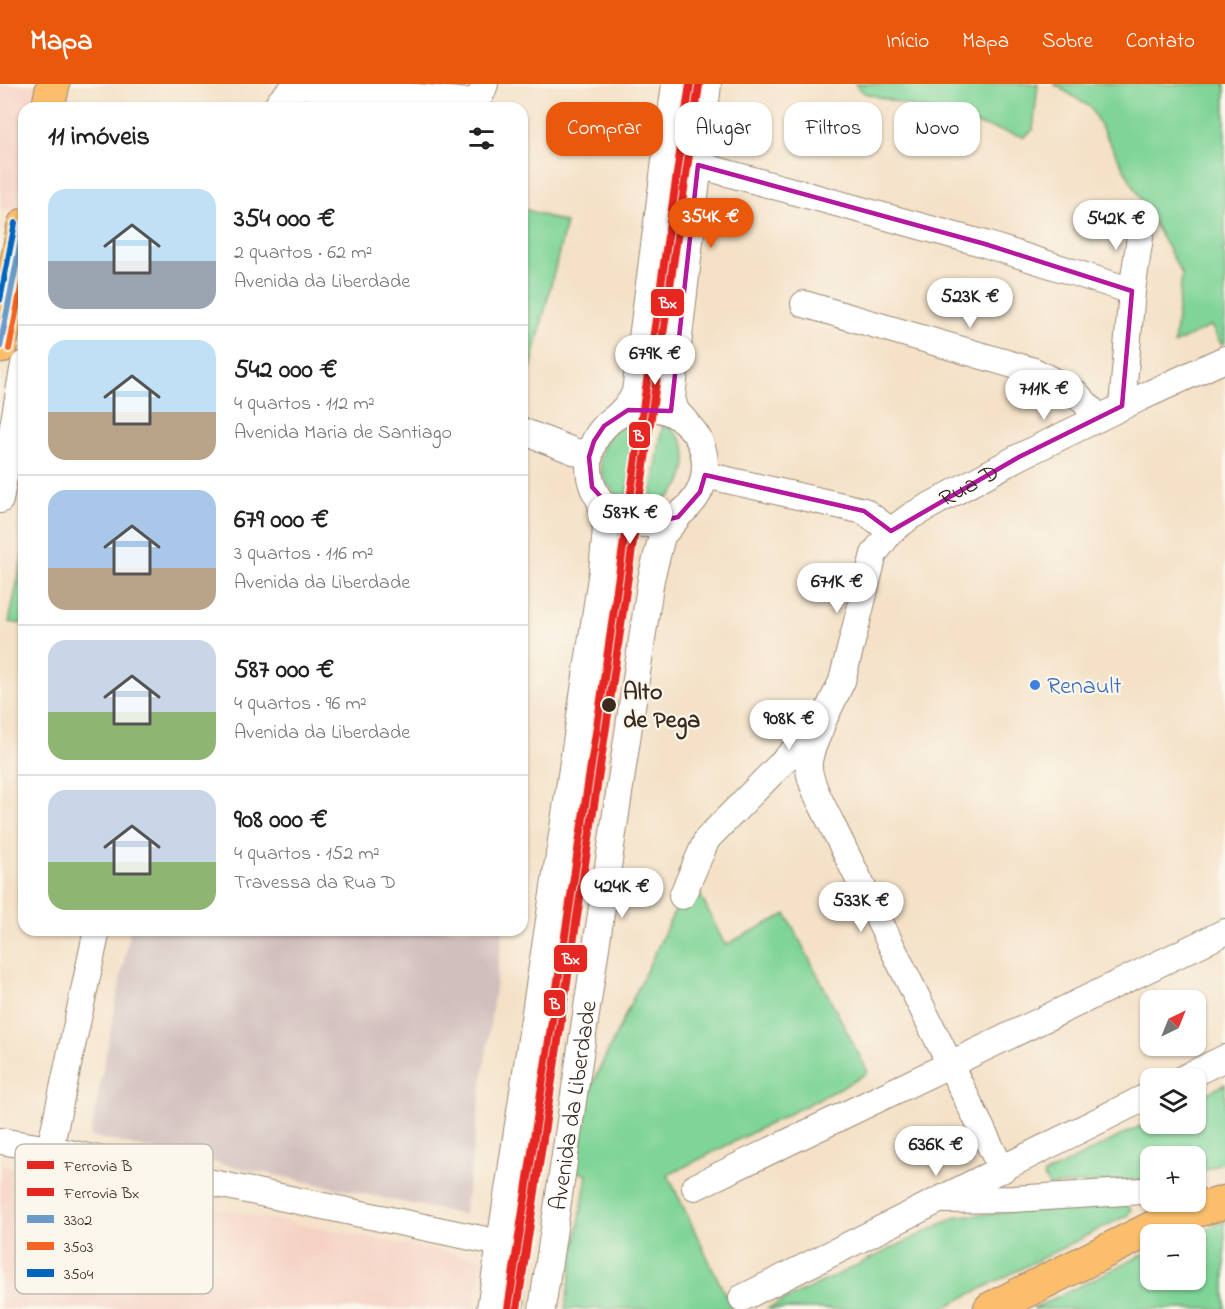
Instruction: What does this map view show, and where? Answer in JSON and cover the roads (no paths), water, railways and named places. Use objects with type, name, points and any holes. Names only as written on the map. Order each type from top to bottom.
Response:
[{"type":"main road","points":[[49,102],[53,84]]},
{"type":"main road","points":[[0,347],[3,314],[14,257]]},
{"type":"main road","points":[[1206,1194],[1225,1178]]},
{"type":"main road","points":[[990,1309],[1179,1212]]},
{"type":"street","points":[[279,102],[292,89],[302,86],[423,91],[469,102],[477,100],[483,93],[485,84]]},
{"type":"street","points":[[675,84],[635,392],[630,402],[604,426],[594,441],[590,457],[589,472],[592,487],[600,500],[609,510],[633,523],[661,523],[678,517],[700,492],[705,475],[705,456],[698,438],[676,411],[672,398],[708,84]]},
{"type":"street","points":[[698,165],[985,244],[1132,291]]},
{"type":"street","points":[[1122,406],[1132,291],[1143,217]]},
{"type":"street","points":[[804,304],[1034,371],[1076,393],[1099,418]]},
{"type":"street","name":"Rua D","points":[[1002,1170],[831,823],[808,768],[811,753],[842,681],[874,555],[891,531],[911,516],[999,468],[1122,406],[1225,359]]},
{"type":"street","points":[[0,500],[18,398]]},
{"type":"street","points":[[617,416],[640,408],[653,408],[671,413],[686,423]]},
{"type":"street","points":[[528,433],[590,457]]},
{"type":"street","points":[[705,475],[864,511],[891,531]]},
{"type":"street","name":"Avenida da Liberdade","points":[[490,1309],[602,571],[606,529],[600,500]]},
{"type":"street","name":"Avenida da Liberdade","points":[[542,1309],[651,579],[662,536],[678,517]]},
{"type":"street","points":[[682,896],[707,839],[823,722]]},
{"type":"street","points":[[695,1187],[1225,932]]},
{"type":"street","points":[[51,1144],[96,936]]},
{"type":"street","points":[[1204,1068],[1225,1058]]},
{"type":"street","points":[[742,1298],[1140,1100]]},
{"type":"street","points":[[0,1141],[19,1144]]},
{"type":"street","points":[[213,1183],[500,1243]]},
{"type":"street","points":[[938,1200],[1013,1199],[1140,1191]]},
{"type":"rail line","name":"B","points":[[508,1309],[601,700],[690,84]]},
{"type":"rail line","name":"Bx","points":[[517,1309],[610,701],[699,85]]},
{"type":"place","name":"Renault","points":[[1035,685]]},
{"type":"place","name":"Alto de Pega","points":[[609,705]]}]
